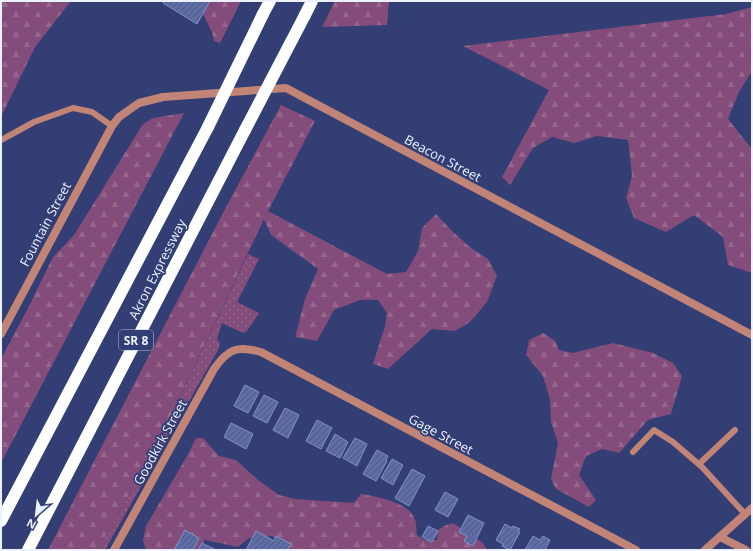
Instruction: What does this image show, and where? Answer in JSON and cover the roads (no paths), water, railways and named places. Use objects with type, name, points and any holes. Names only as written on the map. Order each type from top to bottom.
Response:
[{"type":"highway","name":"Akron Expressway","points":[[1,521],[208,128],[270,1]]},
{"type":"highway","name":"Akron Expressway","points":[[28,550],[312,1]]},
{"type":"street","name":"Beacon Street","points":[[112,126],[119,117],[139,103],[163,97],[286,88],[752,335]]},
{"type":"street","name":"Fountain Street","points":[[1,334],[112,126]]},
{"type":"street","name":"Gage Street","points":[[233,351],[248,348],[261,352],[636,550]]},
{"type":"street","name":"Goodkirk Street","points":[[114,550],[214,369],[226,354],[233,351]]},
{"type":"street","points":[[705,550],[752,508]]},
{"type":"street","points":[[720,537],[746,550]]},
{"type":"lane","points":[[1,140],[34,122],[73,108],[92,112],[112,126]]},
{"type":"lane","points":[[633,452],[654,430],[673,442],[698,464],[745,514]]},
{"type":"lane","points":[[698,464],[735,430]]}]
